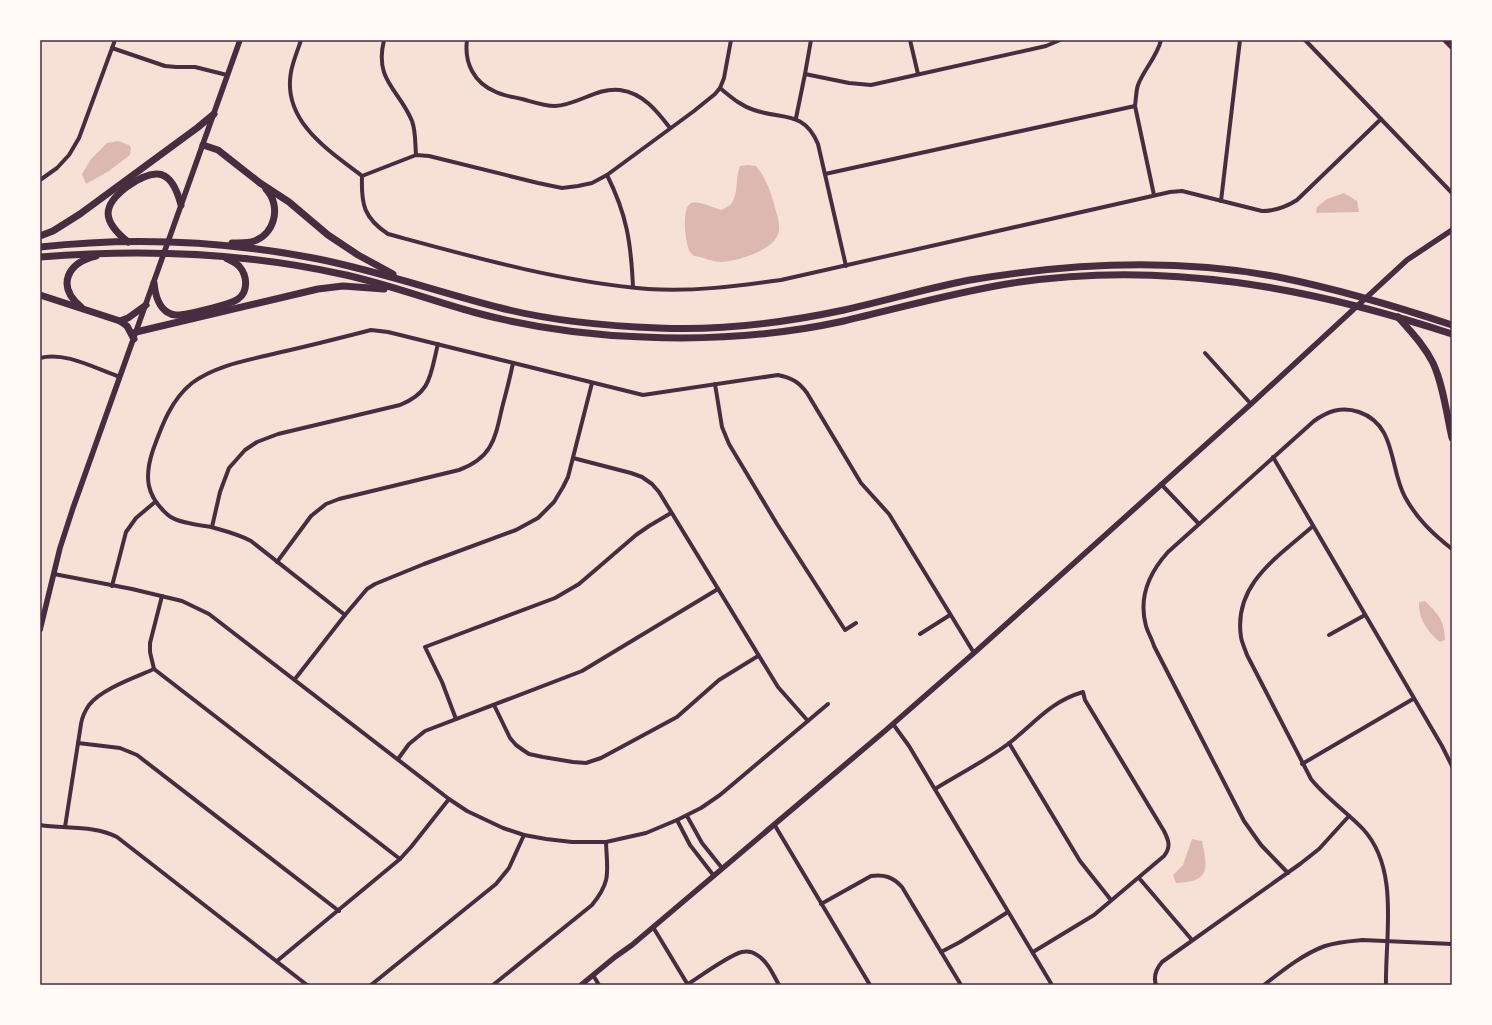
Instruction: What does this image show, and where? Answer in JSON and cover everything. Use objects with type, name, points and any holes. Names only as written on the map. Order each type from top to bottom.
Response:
[{"type":"highway","points":[[40,236],[53,231],[80,214],[195,130],[214,114]]},
{"type":"highway","points":[[203,145],[218,150],[260,183],[289,202],[328,235],[358,255],[389,272],[414,283]]},
{"type":"highway","points":[[128,242],[113,227],[109,218],[109,207],[114,198],[143,176],[153,174],[161,175],[173,182],[181,205]]},
{"type":"highway","points":[[199,244],[252,242],[268,232],[274,218],[275,209],[270,193],[260,183]]},
{"type":"highway","points":[[40,247],[86,243],[128,242],[199,244],[250,248],[312,258],[414,283],[502,308],[567,321],[623,326],[688,328],[782,322],[848,310],[966,281],[1020,273],[1079,267],[1126,265],[1220,270],[1277,277],[1363,298],[1452,325]]},
{"type":"highway","points":[[40,257],[158,252],[224,256],[272,262],[344,274],[509,321],[614,336],[669,338],[726,336],[799,329],[843,321],[938,297],[978,289],[1054,278],[1100,275],[1170,276],[1236,281],[1297,291],[1398,317],[1452,334]]},
{"type":"highway","points":[[84,309],[71,297],[68,287],[69,274],[76,265],[83,260],[109,253]]},
{"type":"highway","points":[[154,283],[162,308],[171,314],[180,315],[229,304],[241,296],[245,286],[245,278],[239,266],[224,256]]},
{"type":"highway","points":[[40,295],[120,321],[127,326],[135,336],[297,293],[332,286],[368,287],[408,293]]},
{"type":"highway","points":[[120,321],[128,318],[146,305]]},
{"type":"highway","points":[[1398,317],[1420,342],[1434,365],[1440,382],[1452,438]]},
{"type":"main road","points":[[40,630],[73,508],[240,40]]},
{"type":"main road","points":[[1445,40],[1452,47]]},
{"type":"main road","points":[[581,985],[714,876],[893,724],[1251,404],[1407,260],[1452,230]]},
{"type":"street","points":[[40,180],[57,168],[69,155],[79,138],[115,40]]},
{"type":"street","points":[[301,40],[290,73],[289,89],[293,106],[299,120],[309,133],[362,176]]},
{"type":"street","points":[[384,40],[381,58],[383,71],[391,89],[412,122],[416,155]]},
{"type":"street","points":[[467,40],[467,55],[472,72],[486,87],[497,93],[540,104],[556,106],[570,104],[602,91],[621,90],[632,93],[648,102],[670,128]]},
{"type":"street","points":[[362,176],[416,155],[429,156],[562,188],[592,183],[607,175],[694,111],[720,88],[731,40]]},
{"type":"street","points":[[796,118],[811,40]]},
{"type":"street","points":[[910,40],[918,74]]},
{"type":"street","points":[[805,74],[848,83],[871,85],[1046,46],[1060,40]]},
{"type":"street","points":[[1154,195],[1135,106],[1138,85],[1154,57],[1161,40]]},
{"type":"street","points":[[1221,201],[1240,40]]},
{"type":"street","points":[[1304,40],[1452,193]]},
{"type":"street","points":[[112,48],[165,66],[195,67],[227,75]]},
{"type":"street","points":[[720,88],[738,102],[753,110],[796,118],[808,127],[816,137],[846,266]]},
{"type":"street","points":[[825,174],[1135,106]]},
{"type":"street","points":[[362,176],[362,195],[367,214],[378,227],[388,234],[565,278],[595,284],[649,289],[684,290],[729,287],[781,280],[1154,195],[1179,191],[1262,211],[1273,211],[1286,206],[1305,193],[1381,119]]},
{"type":"street","points":[[607,175],[618,197],[626,221],[633,287]]},
{"type":"street","points":[[345,615],[251,542],[241,536],[212,527],[173,518],[155,502],[149,490],[147,470],[162,425],[170,409],[192,384],[204,376],[228,365],[371,330],[388,332],[643,395],[778,375],[789,377],[799,383],[807,393],[861,483],[889,514],[974,653]]},
{"type":"street","points":[[212,527],[225,477],[234,462],[245,450],[257,442],[278,434],[400,405],[413,400],[421,393],[428,383],[438,344]]},
{"type":"street","points":[[1205,353],[1251,404]]},
{"type":"street","points":[[40,358],[51,356],[65,358],[120,377]]},
{"type":"street","points":[[277,562],[311,516],[326,504],[459,470],[470,466],[479,460],[488,450],[495,438],[513,363]]},
{"type":"street","points":[[295,679],[362,594],[375,584],[516,530],[538,518],[554,502],[563,487],[573,458],[592,383]]},
{"type":"street","points":[[715,384],[722,426],[729,444],[777,524],[846,630],[856,623]]},
{"type":"street","points":[[1288,873],[1261,845],[1244,821],[1154,646],[1146,626],[1144,611],[1144,596],[1151,573],[1158,562],[1168,552],[1314,421],[1331,411],[1345,409],[1354,410],[1367,415],[1376,421],[1383,430],[1388,439],[1400,485],[1415,514],[1432,534],[1452,550]]},
{"type":"street","points":[[1273,457],[1413,699],[1450,756],[1452,766]]},
{"type":"street","points":[[573,458],[631,473],[642,477],[652,484],[659,492],[758,656],[778,686],[808,721]]},
{"type":"street","points":[[1161,484],[1199,524]]},
{"type":"street","points":[[112,586],[126,532],[136,518],[155,502]]},
{"type":"street","points":[[456,719],[442,682],[424,647],[555,598],[579,584],[595,572],[636,535],[671,513]]},
{"type":"street","points":[[1313,526],[1256,578],[1245,597],[1242,606],[1240,621],[1241,638],[1247,655],[1302,764],[1316,785],[1367,835],[1381,862],[1388,889],[1386,985]]},
{"type":"street","points":[[54,574],[182,601],[209,614],[449,799],[484,820],[524,835],[572,842],[606,842],[646,833],[687,816],[720,795],[828,704]]},
{"type":"street","points":[[398,759],[409,744],[425,731],[582,671],[718,589]]},
{"type":"street","points":[[162,596],[150,643],[150,652],[154,669],[400,859]]},
{"type":"street","points":[[920,634],[950,615]]},
{"type":"street","points":[[1329,635],[1365,615]]},
{"type":"street","points":[[494,705],[510,738],[516,745],[529,754],[586,763],[601,758],[677,717],[719,680],[758,656]]},
{"type":"street","points":[[65,827],[83,715],[93,700],[109,690],[154,669]]},
{"type":"street","points":[[935,789],[1009,743],[1044,712],[1071,696],[1083,692],[1089,707],[1164,831],[1169,841],[1169,846],[1164,856],[1094,916],[1033,952]]},
{"type":"street","points":[[1302,764],[1413,699]]},
{"type":"street","points":[[893,724],[909,746],[1052,985]]},
{"type":"street","points":[[78,743],[120,748],[137,755],[339,911]]},
{"type":"street","points":[[1009,743],[1080,861],[1111,900]]},
{"type":"street","points":[[277,961],[400,859],[449,799]]},
{"type":"street","points":[[687,816],[702,843],[722,868]]},
{"type":"street","points":[[1156,985],[1155,976],[1157,968],[1162,962],[1288,873],[1319,849],[1349,816]]},
{"type":"street","points":[[677,820],[690,846],[714,876]]},
{"type":"street","points":[[774,824],[870,985]]},
{"type":"street","points":[[40,825],[109,833],[307,985]]},
{"type":"street","points":[[371,985],[496,884],[510,868],[524,835]]},
{"type":"street","points":[[494,985],[592,905],[601,894],[607,877],[608,866],[606,842]]},
{"type":"street","points":[[821,904],[871,876],[880,875],[896,880],[902,887],[961,985]]},
{"type":"street","points":[[1139,878],[1192,940]]},
{"type":"street","points":[[941,952],[1008,912]]},
{"type":"street","points":[[653,927],[688,984],[732,957],[742,952],[750,952],[763,959],[779,985]]},
{"type":"street","points":[[1264,985],[1315,950],[1349,941],[1452,944]]},
{"type":"street","points":[[593,975],[599,985]]},
{"type":"shaded area","points":[[118,141],[129,145],[131,148],[130,155],[109,171],[86,184],[82,174],[91,159],[107,143]]},
{"type":"shaded area","points":[[740,166],[756,166],[766,181],[779,223],[778,235],[772,243],[759,251],[743,258],[727,262],[718,262],[694,256],[688,248],[685,234],[685,219],[688,206],[694,202],[721,210],[729,206],[735,197]]},
{"type":"shaded area","points":[[1344,193],[1357,201],[1359,212],[1316,213],[1317,207],[1327,199]]},
{"type":"shaded area","points":[[1425,601],[1440,618],[1445,640],[1440,642],[1425,625],[1420,614],[1419,602]]},
{"type":"shaded area","points":[[1192,839],[1202,841],[1205,859],[1204,872],[1201,877],[1195,880],[1176,883],[1173,875],[1183,865]]}]
